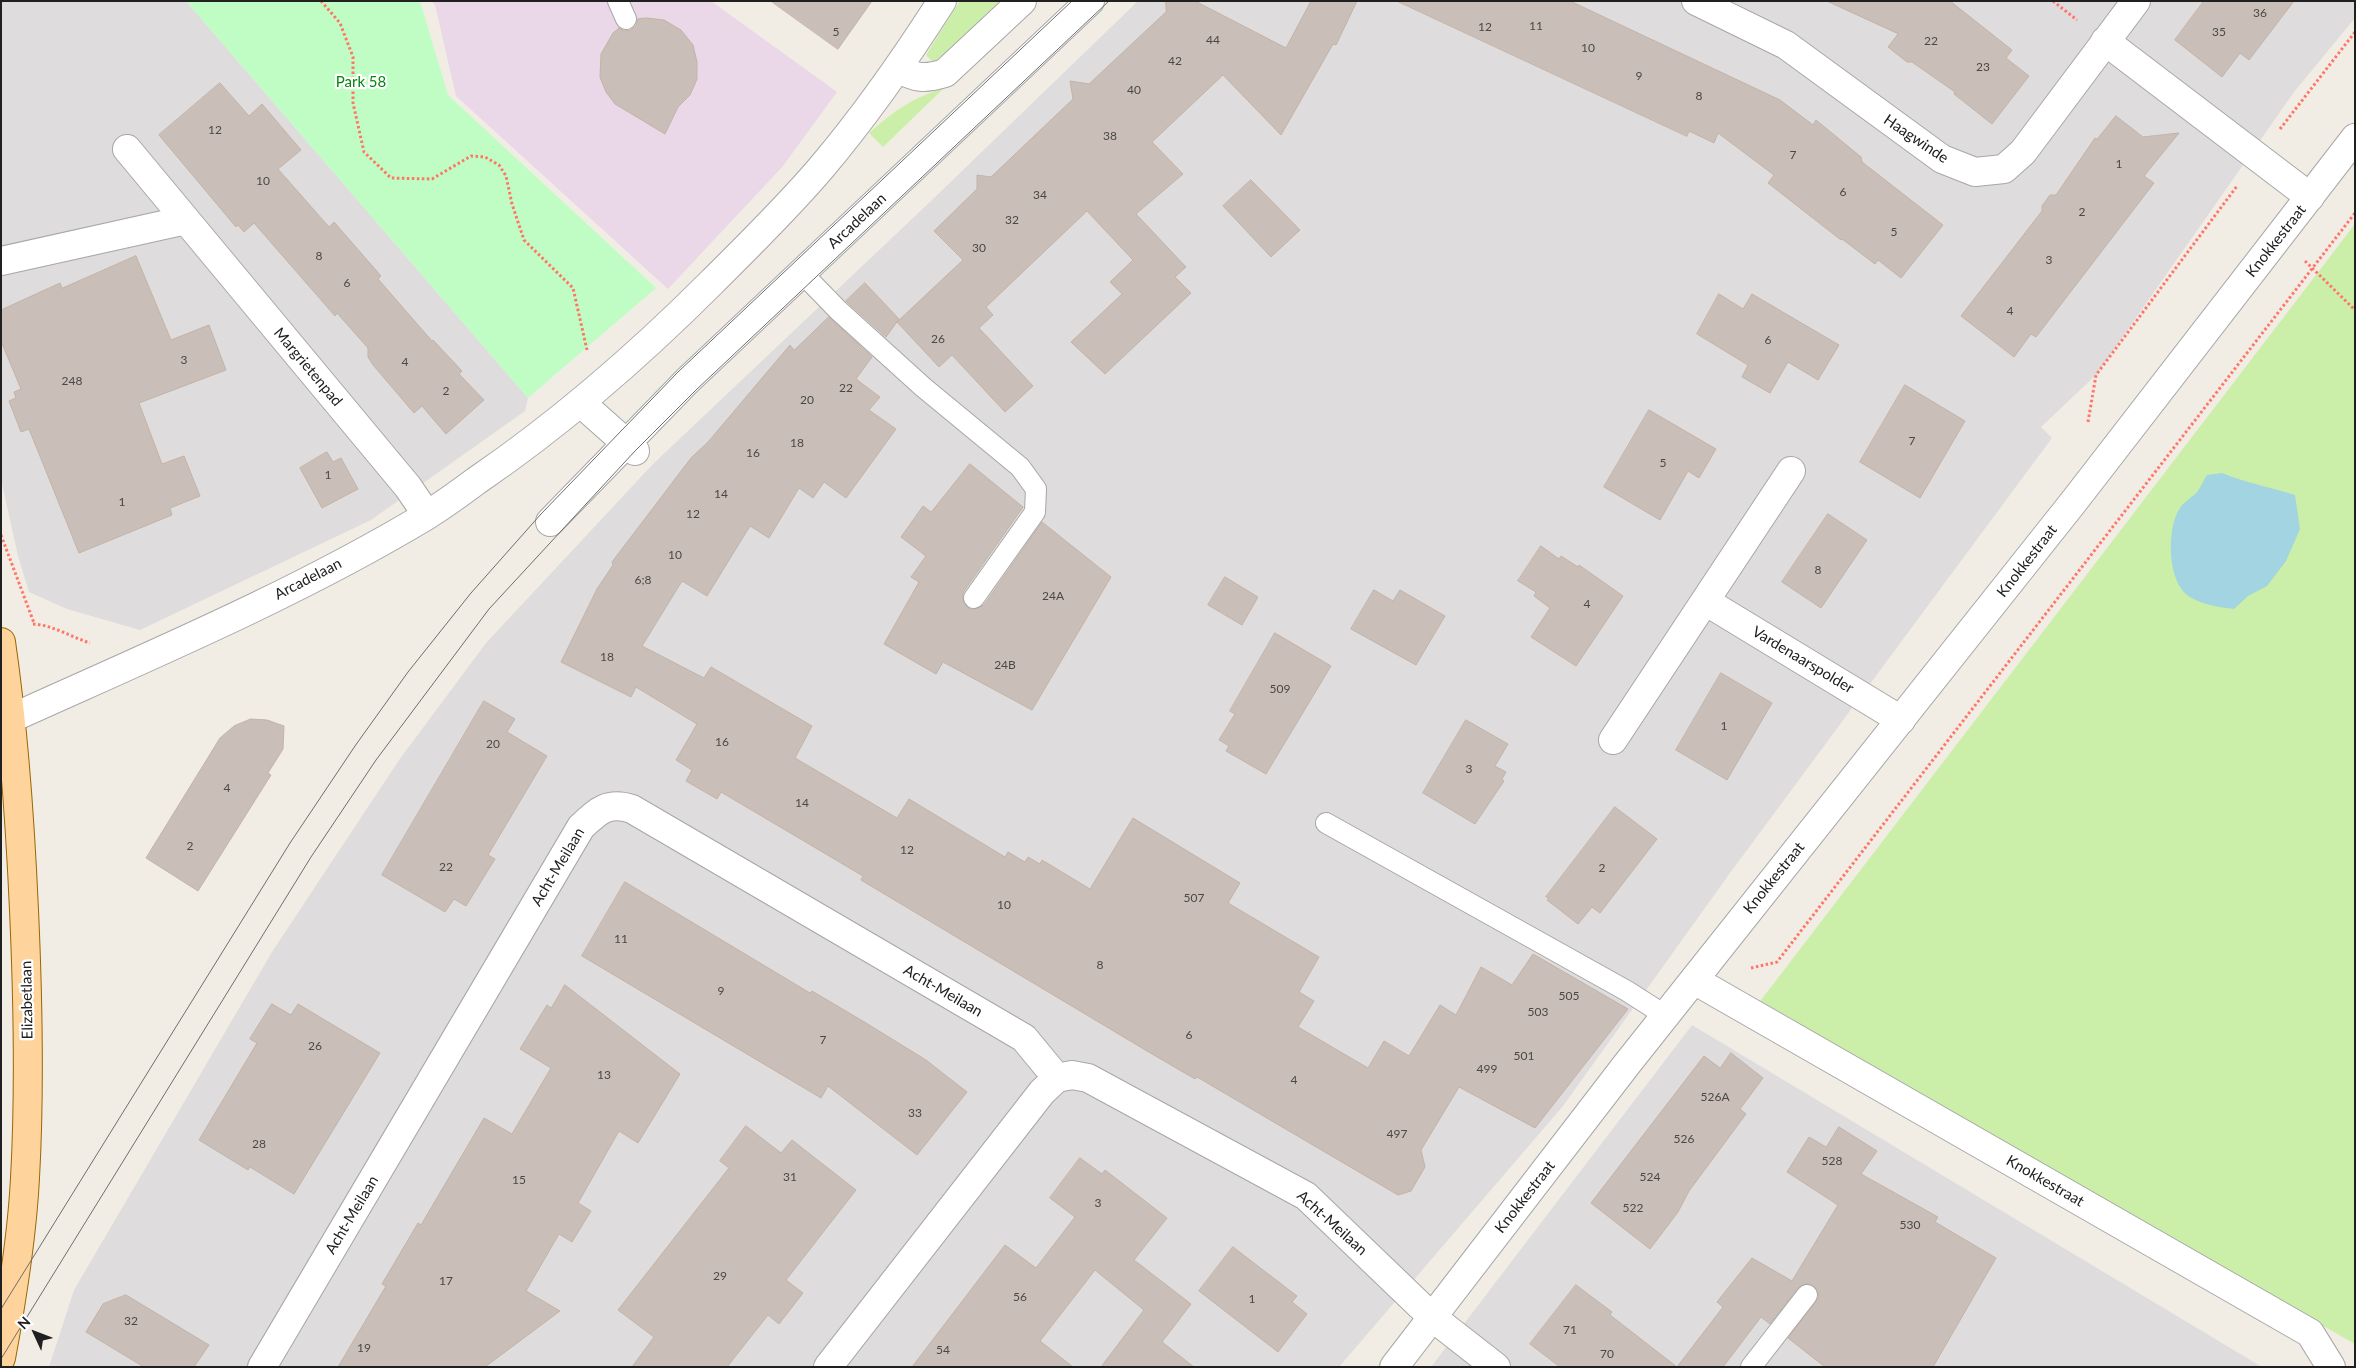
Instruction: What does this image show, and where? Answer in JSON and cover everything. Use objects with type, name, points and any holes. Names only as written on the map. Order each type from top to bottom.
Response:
[{"type":"main road","name":"Elizabetlaan","points":[[1,642],[7,721],[21,840],[28,1051],[25,1179],[14,1289],[1,1358]]},
{"type":"street","points":[[898,68],[912,77],[933,77],[945,73],[1022,1]]},
{"type":"street","name":"Arcadelaan","points":[[550,522],[630,446],[802,273],[1090,1]]},
{"type":"street","name":"Haagwinde","points":[[1696,1],[1786,46],[1942,159],[1975,172],[2004,169],[2023,152],[2136,1]]},
{"type":"street","name":"Arcadelaan","points":[[7,721],[222,623],[322,573],[427,515],[528,446],[581,403],[668,326],[809,182],[898,68],[934,4]]},
{"type":"street","points":[[2105,41],[2310,197]]},
{"type":"street","name":"Knokkestraat","points":[[1394,1367],[1694,980],[2075,500],[2355,138]]},
{"type":"street","name":"Margrietenpad","points":[[127,149],[408,487],[427,515]]},
{"type":"street","points":[[1,261],[186,220]]},
{"type":"street","points":[[581,403],[630,446]]},
{"type":"street","points":[[1613,740],[1791,471]]},
{"type":"street","name":"Vardenaarspolder","points":[[1705,601],[1901,720]]},
{"type":"street","name":"Acht-Meilaan","points":[[262,1367],[581,827],[599,810],[619,804],[632,809],[1024,1038],[1057,1078],[1072,1075],[1088,1078],[1306,1196],[1432,1317],[1490,1365]]},
{"type":"street","name":"Knokkestraat","points":[[1694,980],[2310,1333],[2331,1367]]},
{"type":"street","points":[[828,1367],[1042,1092],[1057,1078]]},
{"type":"lane","points":[[802,273],[838,310],[923,387],[1020,467],[1036,489],[1035,512],[974,598]]},
{"type":"lane","points":[[1326,823],[1627,991],[1666,1016]]},
{"type":"lane","points":[[1752,1367],[1807,1295]]},
{"type":"path","points":[[321,1],[340,23],[353,57],[353,103],[364,152],[391,178],[432,179],[472,156],[484,156],[499,165],[506,176],[512,204],[524,240],[573,288],[586,348],[607,380]]},
{"type":"path","points":[[2088,423],[2096,375],[2355,32]]},
{"type":"path","points":[[1750,968],[1777,962],[2355,213]]},
{"type":"path","points":[[2313,268],[2355,310]]},
{"type":"path","points":[[1,535],[34,624]]},
{"type":"shaded area","points":[[1,1],[186,1],[528,398],[525,411],[371,520],[140,630],[67,609],[29,592],[18,556],[1,479]]},
{"type":"shaded area","points":[[431,1],[711,1],[837,92],[783,166],[668,289],[456,96],[435,5]]},
{"type":"shaded area","points":[[1138,1],[2355,1],[2355,18],[2294,92],[2096,375],[2041,427],[2052,438],[1730,873],[1563,1106],[1339,1367],[49,1367],[74,1290],[272,952],[399,760],[486,643],[653,464],[932,200]]},
{"type":"shaded area","points":[[1692,1025],[2262,1367],[1431,1367]]},
{"type":"green space","name":"Park 58","points":[[186,1],[420,1],[448,95],[656,288],[528,398]]},
{"type":"green space","points":[[960,1],[1000,1],[934,63],[926,55]]},
{"type":"green space","points":[[944,88],[883,147],[869,133],[904,106],[922,96]]},
{"type":"green space","points":[[2355,224],[2355,1344],[1758,1004]]},
{"type":"water","points":[[2222,473],[2240,480],[2295,495],[2300,529],[2286,561],[2267,586],[2248,596],[2234,609],[2206,604],[2190,597],[2182,590],[2177,580],[2171,555],[2172,529],[2180,508],[2197,492],[2207,475]]},
{"type":"building","points":[[771,1],[872,1],[838,49]]},
{"type":"building","points":[[1166,1],[1195,1],[1286,48],[1311,1],[1357,1],[1336,45],[1333,44],[1281,135],[1223,75],[1152,142],[1183,174],[1136,214],[1186,267],[1175,277],[1191,293],[1105,374],[1071,342],[1122,294],[1110,282],[1133,260],[1087,211],[986,307],[993,315],[979,328],[1033,386],[1005,412],[952,355],[939,367],[897,322],[963,260],[934,231],[977,189],[977,175],[991,177],[1073,99],[1070,81],[1089,84],[1166,12]]},
{"type":"building","points":[[1397,1],[1570,1],[1780,100],[1813,125],[1816,120],[1861,157],[1862,162],[1943,225],[1901,278],[1878,260],[1875,264],[1841,240],[1768,183],[1774,175],[1718,133],[1714,143],[1689,131],[1687,136]]},
{"type":"building","points":[[1827,1],[1950,1],[2012,50],[2006,58],[2029,76],[1992,124],[1954,94],[1955,92],[1912,62],[1907,62],[1888,47],[1898,34]]},
{"type":"building","points":[[2204,1],[2294,1],[2249,60],[2240,53],[2222,77],[2175,40]]},
{"type":"building","points":[[638,19],[664,20],[681,30],[693,45],[697,62],[697,79],[690,95],[678,107],[665,134],[615,104],[606,92],[600,77],[601,54],[613,33],[619,28],[624,31],[631,30],[636,26]]},
{"type":"building","points":[[220,83],[249,116],[262,104],[301,150],[278,169],[329,227],[334,222],[381,276],[378,279],[432,341],[462,371],[459,374],[484,400],[446,434],[422,406],[414,413],[373,365],[368,357],[368,348],[337,313],[335,316],[254,223],[244,232],[238,225],[236,227],[159,135]]},
{"type":"building","points":[[2116,116],[2143,137],[2179,133],[2144,176],[2154,183],[2036,337],[2031,334],[2014,357],[1961,316],[2042,211],[2042,206],[2050,195],[2056,195],[2095,138],[2097,139]]},
{"type":"building","points":[[1251,180],[1300,230],[1271,257],[1223,206]]},
{"type":"building","points":[[136,256],[171,340],[209,325],[226,370],[139,403],[162,464],[184,456],[200,496],[170,508],[172,515],[79,553],[29,429],[21,432],[9,401],[16,398],[14,392],[21,389],[1,341],[1,310],[60,283],[62,288]]},
{"type":"building","points":[[865,283],[899,319],[886,337],[846,301]]},
{"type":"building","points":[[1719,294],[1743,309],[1752,294],[1839,345],[1818,380],[1788,362],[1770,393],[1742,377],[1748,365],[1697,334]]},
{"type":"building","points":[[829,317],[872,357],[856,379],[880,397],[869,410],[896,429],[846,498],[824,482],[813,498],[799,488],[769,538],[750,526],[707,596],[682,581],[642,646],[704,678],[711,667],[812,726],[795,758],[897,818],[909,799],[1005,857],[1008,852],[1025,862],[1028,857],[1040,864],[1042,860],[1090,889],[1133,818],[1240,883],[1228,903],[1319,957],[1299,992],[1314,1001],[1298,1027],[1368,1068],[1384,1041],[1409,1056],[1440,1005],[1456,1015],[1481,967],[1512,985],[1533,954],[1628,1009],[1535,1128],[1459,1087],[1421,1150],[1425,1167],[1411,1191],[1398,1195],[1197,1077],[1195,1079],[1147,1051],[861,880],[863,876],[721,792],[717,799],[686,781],[692,770],[676,760],[697,724],[636,687],[631,697],[561,662],[597,589],[613,565],[612,562],[691,458],[708,442],[790,345],[794,350]]},
{"type":"building","points":[[1905,385],[1965,421],[1920,498],[1860,462]]},
{"type":"building","points":[[1649,410],[1716,449],[1699,478],[1688,471],[1660,520],[1604,487]]},
{"type":"building","points":[[327,452],[333,462],[341,458],[358,489],[322,508],[300,468]]},
{"type":"building","points":[[970,464],[1023,507],[964,591],[962,597],[967,607],[973,610],[984,605],[1042,522],[1111,577],[1032,710],[943,662],[936,674],[884,644],[919,582],[911,577],[926,556],[901,537],[923,506],[931,512]]},
{"type":"building","points":[[1828,514],[1867,540],[1821,608],[1782,582]]},
{"type":"building","points":[[1541,546],[1559,559],[1561,556],[1578,567],[1579,565],[1623,596],[1576,666],[1531,637],[1550,608],[1534,596],[1536,592],[1518,581]]},
{"type":"building","points":[[1225,577],[1258,597],[1242,625],[1208,605]]},
{"type":"building","points":[[1374,590],[1393,601],[1400,590],[1445,616],[1416,665],[1351,629]]},
{"type":"building","points":[[1275,633],[1331,666],[1266,774],[1226,751],[1229,746],[1219,740],[1235,714],[1230,711]]},
{"type":"building","points":[[1721,673],[1772,703],[1727,780],[1676,750]]},
{"type":"building","points":[[484,701],[515,719],[507,732],[547,756],[488,855],[495,859],[466,906],[454,899],[445,912],[382,875]]},
{"type":"building","points":[[251,719],[267,720],[284,726],[283,749],[268,773],[271,775],[198,891],[146,858],[220,738],[234,726]]},
{"type":"building","points":[[1466,720],[1508,744],[1495,766],[1506,772],[1502,779],[1504,781],[1475,824],[1423,793]]},
{"type":"building","points":[[1615,807],[1657,839],[1600,913],[1592,907],[1578,924],[1547,900],[1549,898],[1546,897]]},
{"type":"building","points":[[625,882],[810,993],[812,991],[866,1023],[926,1060],[967,1092],[917,1155],[828,1086],[821,1098],[582,956]]},
{"type":"building","points":[[565,985],[680,1074],[638,1143],[619,1131],[578,1203],[591,1211],[572,1242],[559,1234],[526,1291],[560,1311],[485,1367],[338,1367],[386,1286],[382,1284],[418,1223],[421,1225],[484,1118],[512,1134],[551,1068],[520,1049],[547,1005],[551,1008]]},
{"type":"building","points":[[272,1004],[291,1015],[298,1004],[380,1053],[294,1194],[250,1167],[248,1170],[199,1140],[257,1043],[250,1039]]},
{"type":"building","points":[[1731,1053],[1763,1078],[1740,1109],[1746,1114],[1689,1191],[1678,1212],[1650,1249],[1591,1203],[1704,1056],[1720,1068]]},
{"type":"building","points":[[746,1126],[781,1153],[792,1140],[856,1190],[786,1280],[803,1293],[779,1324],[768,1315],[727,1367],[632,1367],[654,1337],[618,1310],[729,1168],[720,1161]]},
{"type":"building","points":[[1839,1127],[1877,1151],[1861,1174],[1938,1217],[1935,1222],[1996,1258],[1933,1367],[1825,1367],[1788,1338],[1819,1297],[1818,1290],[1808,1283],[1798,1288],[1770,1324],[1761,1317],[1723,1367],[1677,1367],[1723,1307],[1717,1302],[1752,1258],[1792,1281],[1838,1205],[1787,1172],[1809,1137],[1826,1147]]},
{"type":"building","points":[[1080,1158],[1102,1174],[1105,1170],[1167,1218],[1134,1260],[1191,1304],[1162,1342],[1194,1367],[1101,1367],[1144,1310],[1095,1270],[1040,1341],[1073,1367],[912,1367],[1005,1245],[1036,1268],[1075,1217],[1050,1198]]},
{"type":"building","points":[[1233,1247],[1297,1296],[1292,1302],[1307,1314],[1278,1352],[1199,1291]]},
{"type":"building","points":[[1576,1285],[1612,1312],[1610,1315],[1677,1367],[1560,1367],[1530,1344]]},
{"type":"building","points":[[126,1295],[209,1345],[194,1367],[144,1367],[86,1332],[103,1304]]},
{"type":"tram line","points":[[1,1309],[290,843],[355,746],[408,672],[471,593],[541,514],[678,372],[1072,1]]},
{"type":"tram line","points":[[1,1359],[311,857],[376,760],[489,609],[635,451],[696,390],[1109,1]]}]
